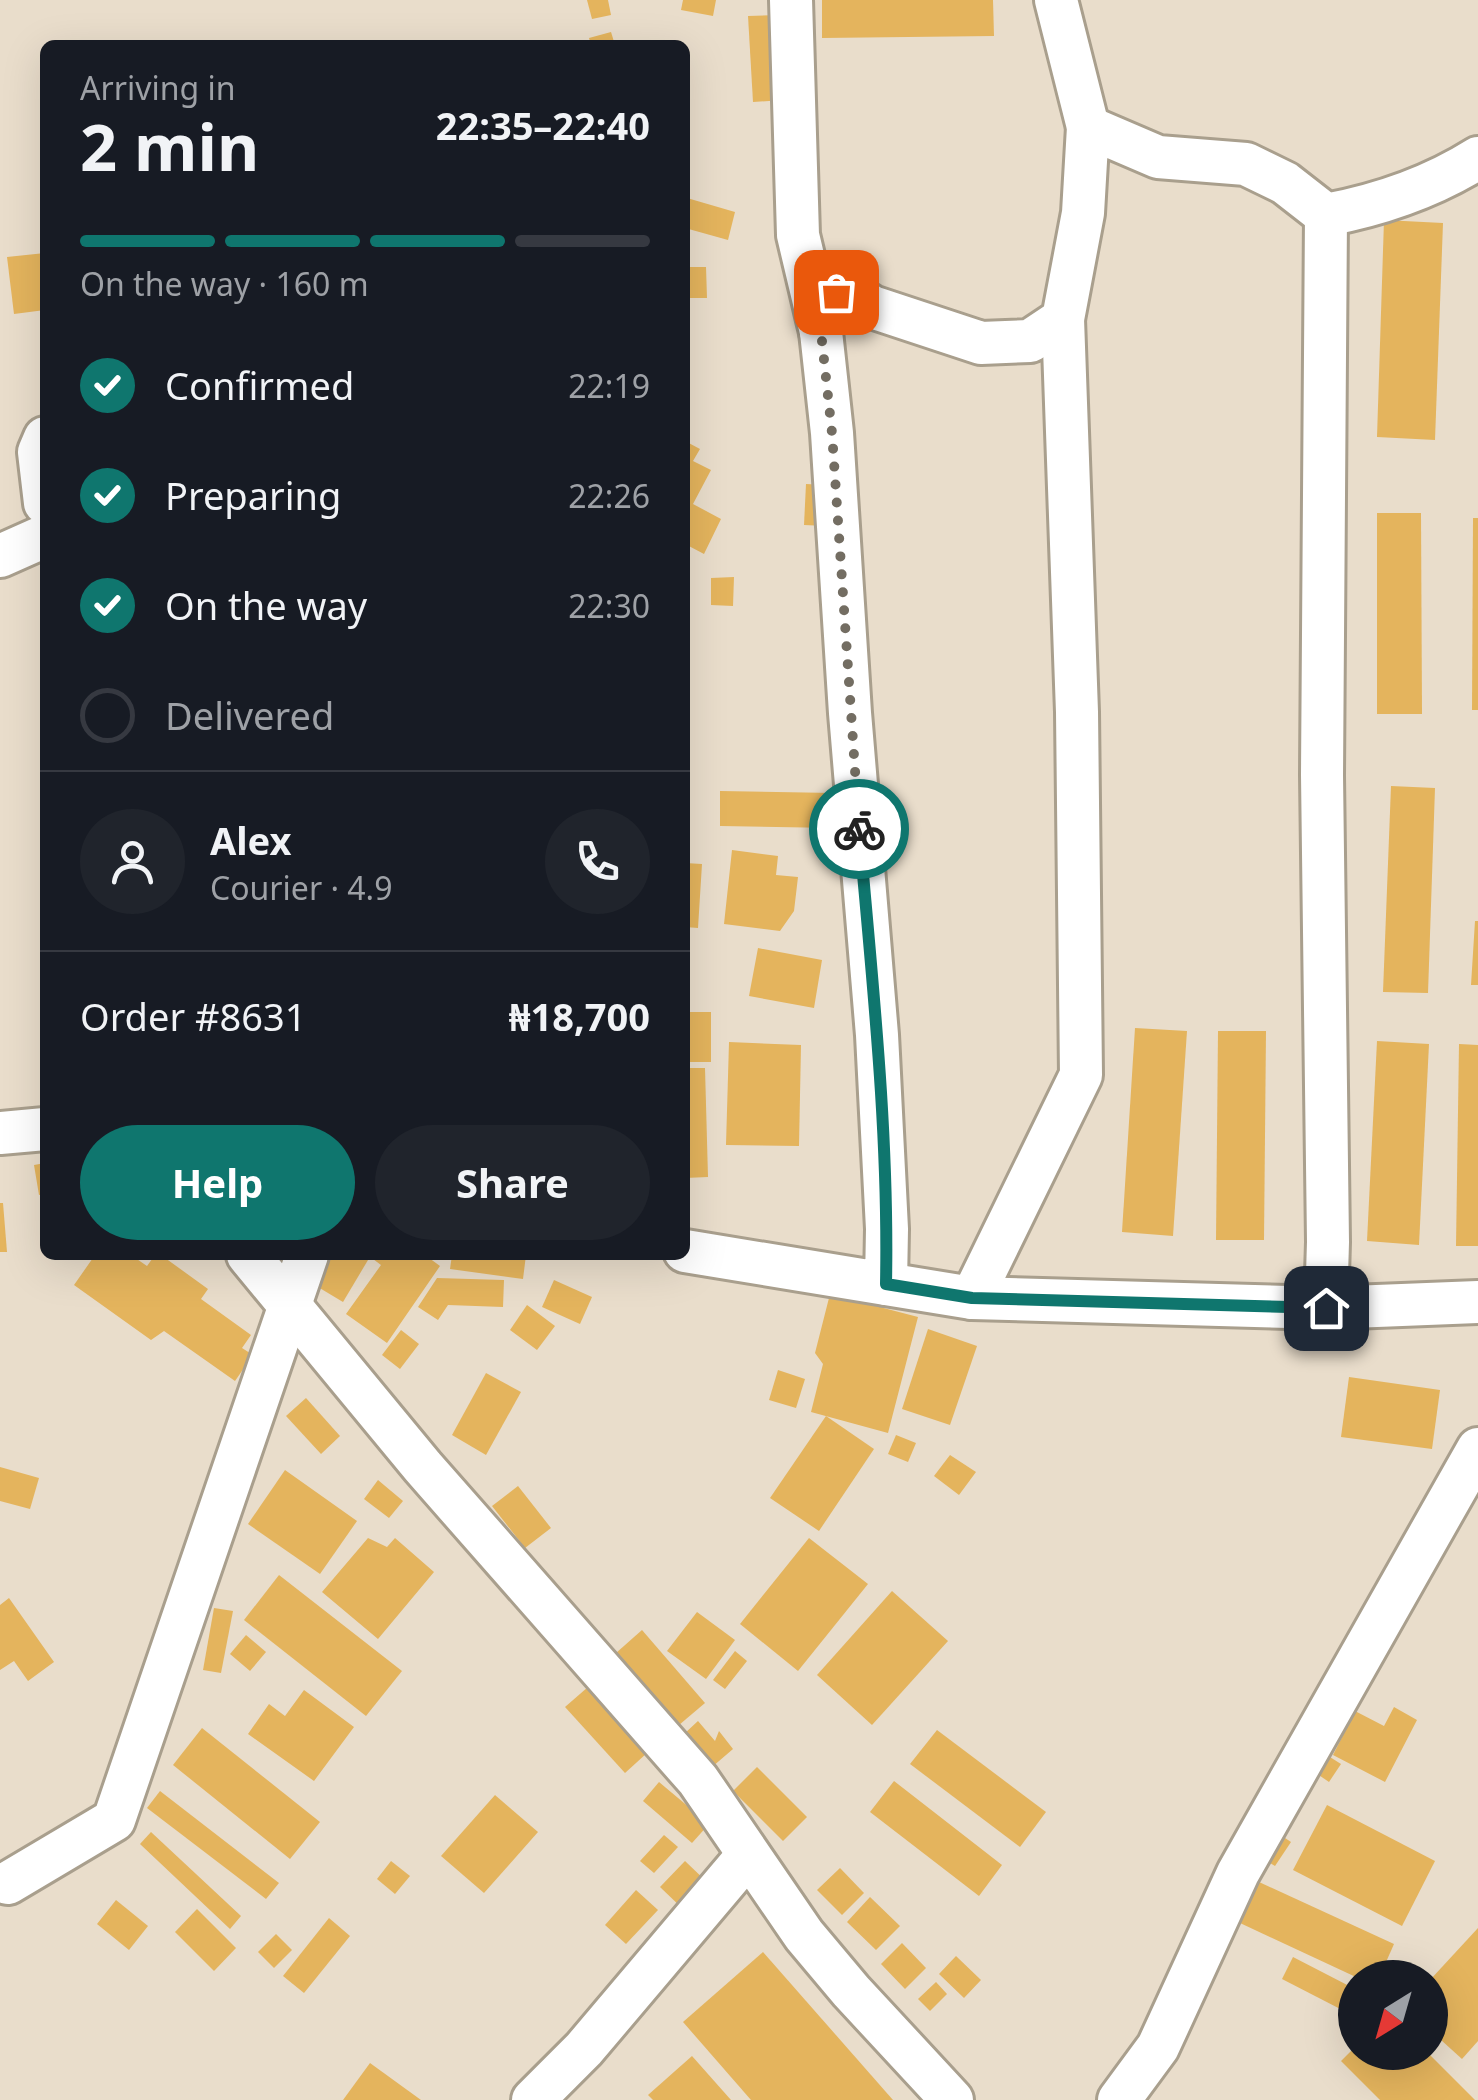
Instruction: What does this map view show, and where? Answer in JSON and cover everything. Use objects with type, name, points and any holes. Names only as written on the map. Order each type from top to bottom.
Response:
[{"type":"street","points":[[790,0],[798,234],[821,332],[832,433],[876,1035],[888,1229],[886,1284]]},
{"type":"street","points":[[972,1298],[1080,1075],[1077,712],[1063,319],[1083,213],[1088,128],[1056,0]]},
{"type":"street","points":[[1088,128],[1158,157],[1246,164],[1306,197],[1326,215],[1322,775],[1326,1308]]},
{"type":"street","points":[[1326,215],[1412,191],[1450,176],[1478,158]]},
{"type":"street","points":[[821,332],[828,298],[836,292],[848,292],[872,307],[980,343],[1030,341],[1063,319]]},
{"type":"street","points":[[0,556],[40,538]]},
{"type":"street","points":[[0,1133],[40,1129]]},
{"type":"street","points":[[690,1251],[972,1298],[1326,1308],[1478,1302]]},
{"type":"street","points":[[252,1260],[552,1617],[698,1780],[804,1935],[952,2100]]},
{"type":"street","points":[[8,1883],[114,1820],[306,1260]]},
{"type":"street","points":[[1119,2100],[1158,2047],[1238,1873],[1478,1449]]},
{"type":"street","points":[[533,2100],[584,2049],[748,1855]]},
{"type":"building","points":[[587,0],[608,0],[611,15],[592,19]]},
{"type":"building","points":[[683,0],[716,0],[713,16],[681,10]]},
{"type":"building","points":[[822,0],[993,0],[994,36],[822,38]]},
{"type":"building","points":[[779,15],[783,100],[753,102],[748,16]]},
{"type":"building","points":[[611,32],[613,40],[590,40]]},
{"type":"building","points":[[690,199],[735,212],[728,240],[690,229]]},
{"type":"building","points":[[1384,220],[1443,223],[1435,440],[1377,437]]},
{"type":"building","points":[[40,254],[40,311],[14,314],[7,257]]},
{"type":"building","points":[[690,267],[706,267],[707,298],[690,298]]},
{"type":"building","points":[[690,444],[700,449],[693,461],[711,470],[693,504],[721,519],[704,554],[690,547]]},
{"type":"building","points":[[806,484],[827,485],[826,526],[804,525]]},
{"type":"building","points":[[1377,513],[1421,513],[1422,714],[1377,714]]},
{"type":"building","points":[[1473,518],[1478,518],[1478,710],[1472,710]]},
{"type":"building","points":[[734,577],[733,606],[711,605],[711,578]]},
{"type":"building","points":[[1391,786],[1435,788],[1428,993],[1383,992]]},
{"type":"building","points":[[720,791],[834,793],[834,828],[720,826]]},
{"type":"building","points":[[732,850],[778,856],[776,875],[798,877],[794,911],[780,931],[724,924]]},
{"type":"building","points":[[690,863],[702,864],[698,928],[690,927]]},
{"type":"building","points":[[1475,921],[1478,985],[1471,985]]},
{"type":"building","points":[[758,948],[822,960],[814,1008],[749,996]]},
{"type":"building","points":[[690,1012],[711,1012],[711,1062],[690,1062]]},
{"type":"building","points":[[1135,1028],[1187,1031],[1173,1236],[1122,1232]]},
{"type":"building","points":[[1218,1031],[1266,1031],[1264,1240],[1216,1240]]},
{"type":"building","points":[[1377,1041],[1429,1044],[1419,1245],[1367,1241]]},
{"type":"building","points":[[729,1042],[801,1045],[799,1146],[726,1145]]},
{"type":"building","points":[[1459,1044],[1478,1045],[1478,1246],[1456,1246]]},
{"type":"building","points":[[690,1068],[705,1068],[708,1177],[690,1178]]},
{"type":"building","points":[[40,1164],[40,1195],[39,1195],[34,1165]]},
{"type":"building","points":[[3,1203],[7,1252],[0,1252]]},
{"type":"building","points":[[92,1260],[138,1260],[147,1266],[151,1260],[168,1260],[208,1289],[201,1299],[251,1335],[242,1348],[253,1355],[235,1381],[164,1331],[151,1340],[74,1285]]},
{"type":"building","points":[[320,1260],[368,1260],[343,1302],[308,1281]]},
{"type":"building","points":[[374,1260],[432,1260],[440,1266],[387,1343],[346,1314],[381,1265]]},
{"type":"building","points":[[451,1260],[525,1260],[523,1279],[450,1269]]},
{"type":"building","points":[[437,1278],[504,1280],[503,1307],[448,1305],[438,1320],[418,1307]]},
{"type":"building","points":[[554,1280],[592,1297],[580,1324],[542,1307]]},
{"type":"building","points":[[830,1294],[918,1317],[888,1433],[811,1412],[823,1364],[815,1353]]},
{"type":"building","points":[[527,1305],[555,1326],[537,1350],[510,1330]]},
{"type":"building","points":[[928,1329],[977,1346],[950,1425],[902,1409]]},
{"type":"building","points":[[401,1330],[419,1344],[400,1369],[382,1355]]},
{"type":"building","points":[[778,1370],[805,1379],[796,1408],[769,1400]]},
{"type":"building","points":[[486,1373],[521,1392],[486,1455],[452,1435]]},
{"type":"building","points":[[1349,1377],[1440,1390],[1432,1449],[1341,1437]]},
{"type":"building","points":[[306,1398],[340,1436],[321,1454],[286,1416]]},
{"type":"building","points":[[826,1416],[874,1449],[819,1531],[770,1498]]},
{"type":"building","points":[[896,1435],[916,1443],[908,1462],[888,1454]]},
{"type":"building","points":[[950,1455],[976,1472],[959,1495],[934,1476]]},
{"type":"building","points":[[0,1467],[39,1478],[30,1509],[0,1501]]},
{"type":"building","points":[[285,1470],[357,1521],[320,1574],[248,1524]]},
{"type":"building","points":[[378,1480],[403,1501],[389,1518],[364,1499]]},
{"type":"building","points":[[518,1486],[551,1528],[525,1548],[492,1506]]},
{"type":"building","points":[[368,1538],[387,1547],[395,1538],[434,1572],[378,1639],[322,1592]]},
{"type":"building","points":[[809,1538],[868,1584],[798,1671],[740,1624]]},
{"type":"building","points":[[279,1575],[402,1671],[366,1716],[244,1620]]},
{"type":"building","points":[[892,1591],[948,1641],[872,1725],[817,1675]]},
{"type":"building","points":[[9,1598],[54,1662],[28,1681],[14,1661],[0,1670],[0,1605]]},
{"type":"building","points":[[214,1608],[233,1611],[221,1673],[203,1670]]},
{"type":"building","points":[[697,1612],[735,1640],[706,1679],[667,1651]]},
{"type":"building","points":[[642,1630],[705,1703],[679,1725],[616,1653]]},
{"type":"building","points":[[246,1635],[266,1652],[250,1671],[230,1654]]},
{"type":"building","points":[[735,1651],[747,1661],[725,1689],[713,1680]]},
{"type":"building","points":[[588,1687],[647,1753],[625,1773],[565,1707]]},
{"type":"building","points":[[304,1690],[354,1727],[314,1781],[248,1734],[269,1704],[285,1716]]},
{"type":"building","points":[[1394,1707],[1417,1720],[1385,1782],[1333,1755],[1355,1711],[1384,1726]]},
{"type":"building","points":[[698,1721],[715,1741],[719,1731],[733,1749],[712,1767],[684,1734]]},
{"type":"building","points":[[202,1728],[320,1822],[290,1859],[173,1765]]},
{"type":"building","points":[[937,1730],[1046,1812],[1020,1847],[910,1764]]},
{"type":"building","points":[[1322,1752],[1341,1764],[1329,1782],[1310,1769]]},
{"type":"building","points":[[757,1767],[807,1817],[783,1841],[733,1791]]},
{"type":"building","points":[[894,1781],[1002,1865],[979,1896],[870,1812]]},
{"type":"building","points":[[659,1782],[709,1824],[692,1843],[643,1801]]},
{"type":"building","points":[[160,1791],[279,1883],[266,1899],[147,1808]]},
{"type":"building","points":[[495,1795],[538,1832],[484,1893],[441,1856]]},
{"type":"building","points":[[1327,1805],[1435,1861],[1402,1926],[1293,1870]]},
{"type":"building","points":[[1273,1830],[1291,1842],[1275,1866],[1257,1855]]},
{"type":"building","points":[[151,1832],[241,1916],[230,1929],[140,1844]]},
{"type":"building","points":[[664,1835],[678,1847],[654,1873],[640,1861]]},
{"type":"building","points":[[391,1861],[410,1876],[395,1894],[377,1879]]},
{"type":"building","points":[[685,1861],[709,1884],[684,1910],[660,1887]]},
{"type":"building","points":[[840,1868],[864,1893],[842,1915],[817,1890]]},
{"type":"building","points":[[1259,1882],[1394,1944],[1387,1960],[1338,1960],[1338,1969],[1240,1923]]},
{"type":"building","points":[[636,1890],[658,1910],[626,1944],[605,1925]]},
{"type":"building","points":[[870,1897],[900,1926],[876,1950],[847,1922]]},
{"type":"building","points":[[116,1900],[148,1926],[129,1950],[97,1924]]},
{"type":"building","points":[[197,1909],[236,1948],[214,1971],[175,1932]]},
{"type":"building","points":[[329,1918],[350,1936],[304,1993],[283,1976]]},
{"type":"building","points":[[1478,1928],[1478,2041],[1462,2059],[1448,2046],[1448,1960]]},
{"type":"building","points":[[276,1934],[292,1950],[274,1968],[258,1952]]},
{"type":"building","points":[[902,1943],[926,1968],[905,1989],[881,1964]]},
{"type":"building","points":[[763,1952],[893,2100],[751,2100],[683,2022]]},
{"type":"building","points":[[956,1956],[981,1980],[964,1998],[939,1974]]},
{"type":"building","points":[[1293,1957],[1338,1980],[1338,2008],[1282,1979]]},
{"type":"building","points":[[936,1982],[947,1994],[930,2011],[918,1999]]},
{"type":"building","points":[[692,2056],[731,2100],[653,2100],[648,2095]]},
{"type":"building","points":[[370,2063],[421,2100],[343,2100]]},
{"type":"building","points":[[1350,2070],[1445,2070],[1475,2100],[1380,2100]]},
{"type":"way so far","points":[[836,292],[828,298],[821,332],[832,433],[859,829]]},
{"type":"route","points":[[859,829],[888,1229],[886,1284],[972,1298],[1326,1308]]}]
